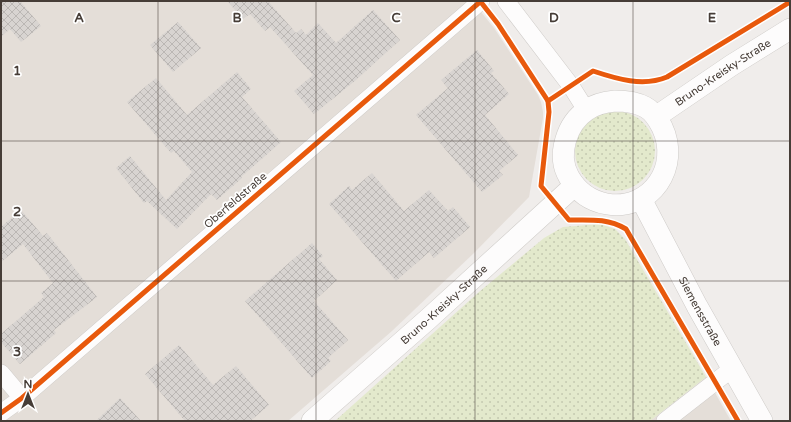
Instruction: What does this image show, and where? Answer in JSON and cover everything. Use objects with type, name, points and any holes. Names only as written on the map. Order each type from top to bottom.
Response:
[{"type":"street","name":"Oberfeldstraße","points":[[1,413],[22,398],[481,1]]},
{"type":"street","points":[[506,1],[571,86],[586,110]]},
{"type":"street","name":"Bruno-Kreisky-Straße","points":[[657,116],[732,65],[790,29]]},
{"type":"street","points":[[615,100],[645,107],[657,116],[668,146],[667,165],[660,182],[642,199],[633,203],[615,205],[599,203],[583,194],[574,186],[567,173],[564,158],[565,140],[573,123],[586,110],[597,104],[615,100]]},
{"type":"street","name":"Bruno-Kreisky-Straße","points":[[312,421],[427,320],[574,186]]},
{"type":"street","name":"Siemensstraße","points":[[642,199],[697,306],[762,421]]},
{"type":"street","points":[[665,421],[733,368]]},
{"type":"street","points":[[1,373],[22,398]]},
{"type":"shaded area","points":[[1,1],[472,1],[494,28],[538,95],[541,102],[543,118],[529,197],[474,253],[392,331],[288,421],[1,421]]},
{"type":"shaded area","points":[[706,377],[731,421],[650,421]]},
{"type":"green space","points":[[615,111],[630,114],[643,123],[652,136],[655,151],[652,166],[643,179],[630,188],[615,191],[600,188],[587,179],[578,166],[575,151],[578,136],[587,123],[600,114]]},
{"type":"green space","points":[[600,224],[615,229],[625,239],[706,377],[650,421],[335,421],[479,292],[544,238],[563,227]]},
{"type":"building","points":[[1,1],[20,1],[41,26],[21,42],[10,29],[1,37]]},
{"type":"building","points":[[227,1],[268,1],[296,33],[301,29],[306,35],[318,23],[336,43],[373,10],[400,40],[356,80],[314,114],[294,91],[313,75],[270,27],[265,31],[250,14],[243,19]]},
{"type":"building","points":[[178,22],[201,48],[173,72],[150,45]]},
{"type":"building","points":[[477,50],[494,71],[491,73],[509,94],[485,115],[518,155],[499,171],[503,175],[482,192],[416,115],[448,88],[441,80]]},
{"type":"building","points":[[237,72],[251,89],[242,97],[281,142],[217,200],[211,194],[177,229],[147,201],[144,203],[116,168],[130,156],[166,200],[192,172],[174,151],[171,153],[127,102],[156,78],[187,115]]},
{"type":"building","points":[[372,173],[404,211],[429,190],[448,211],[453,207],[470,227],[434,258],[429,252],[396,281],[329,204],[349,186],[352,190]]},
{"type":"building","points":[[21,210],[43,236],[47,233],[97,297],[54,330],[56,333],[20,364],[1,342],[1,334],[44,297],[41,293],[53,283],[23,244],[1,262],[1,227]]},
{"type":"building","points":[[312,243],[323,256],[319,259],[337,280],[314,301],[348,340],[328,358],[331,361],[312,378],[245,301]]},
{"type":"building","points":[[179,345],[213,385],[236,366],[269,405],[250,421],[185,421],[145,374]]},
{"type":"building","points":[[120,398],[141,421],[96,421]]},
{"type":"cycle path","points":[[480,1],[498,24],[548,101]]},
{"type":"cycle path","points":[[1,413],[22,398],[481,1]]},
{"type":"cycle path","points":[[738,421],[626,229],[619,225],[605,221],[569,220],[541,186],[549,112],[548,101],[593,71],[611,77],[639,82],[658,80],[667,77],[790,2]]}]
